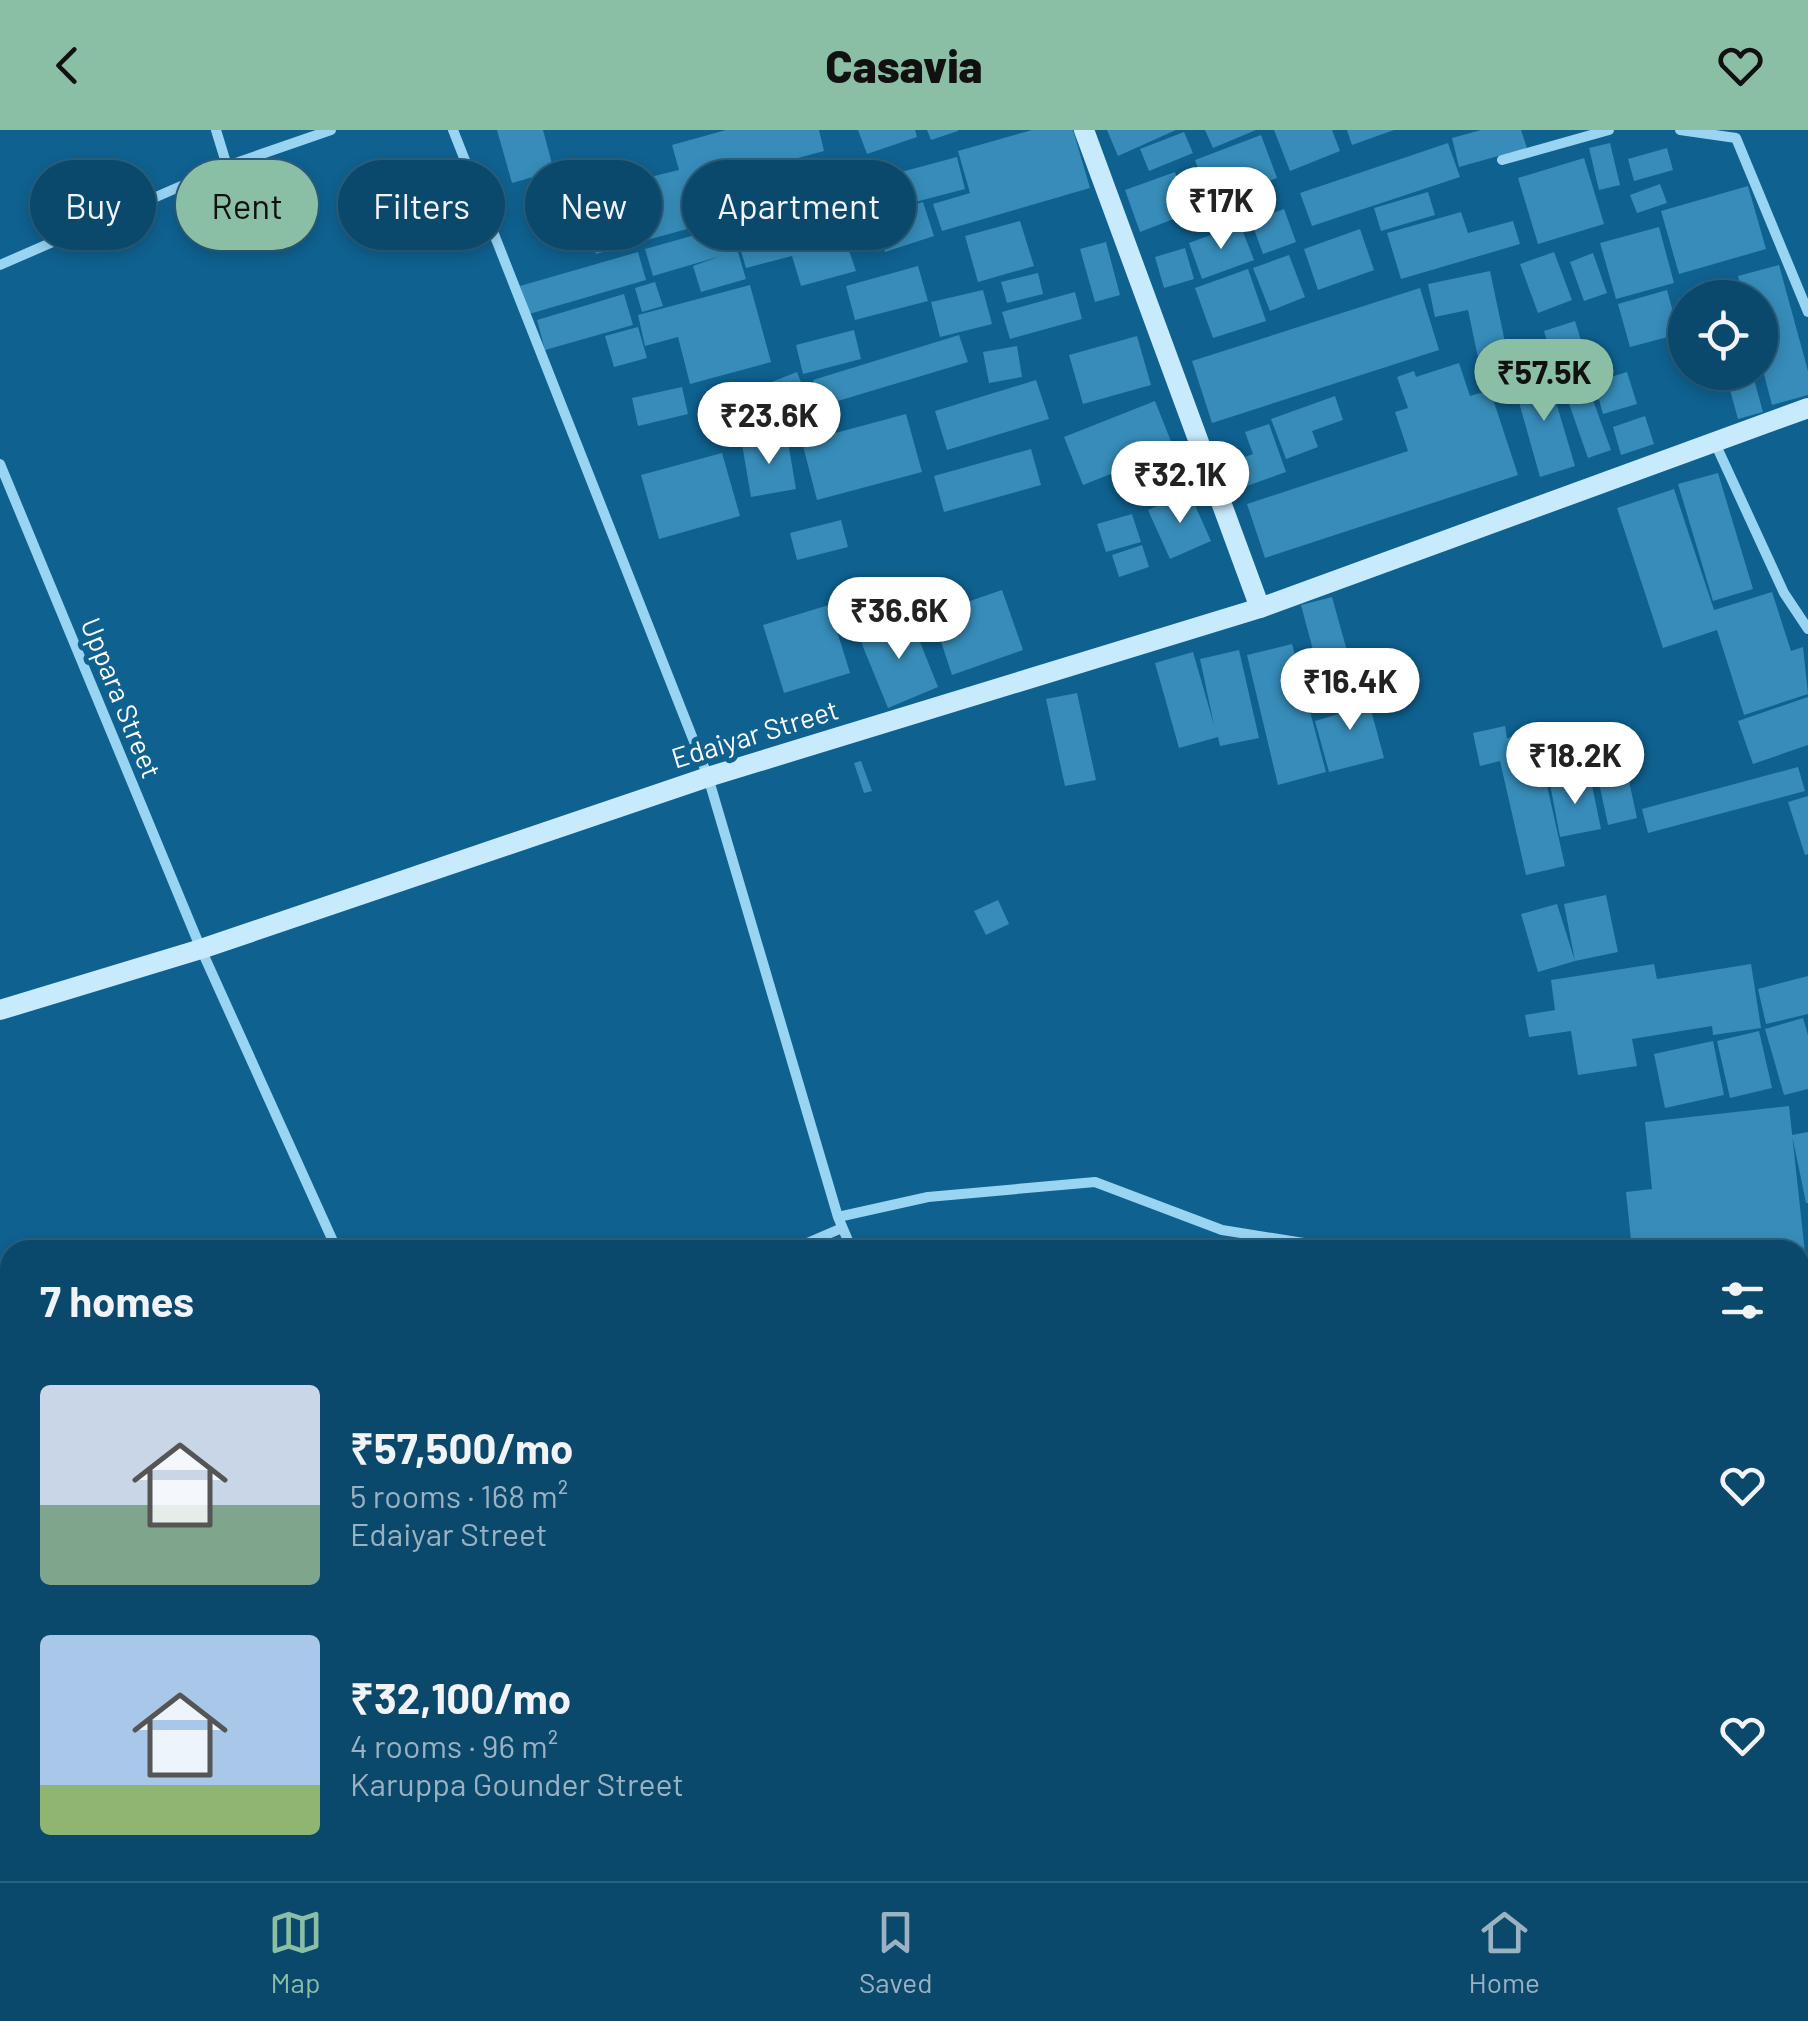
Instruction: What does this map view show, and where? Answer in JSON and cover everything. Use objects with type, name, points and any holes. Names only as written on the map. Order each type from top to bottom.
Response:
[{"type":"street","points":[[216,130],[225,160]]},
{"type":"street","points":[[244,160],[331,130]]},
{"type":"street","points":[[452,130],[708,777],[848,1240]]},
{"type":"street","points":[[1084,130],[1260,608]]},
{"type":"street","points":[[1502,160],[1609,130]]},
{"type":"street","points":[[1680,130],[1734,134],[1808,312]]},
{"type":"street","points":[[0,266],[176,188]]},
{"type":"street","name":"Edaiyar Street","points":[[0,1010],[201,949],[708,777],[1260,608],[1808,408]]},
{"type":"street","points":[[1714,442],[1784,593],[1808,629]]},
{"type":"street","name":"Uppara Street","points":[[0,464],[201,949],[332,1240]]},
{"type":"street","points":[[808,1240],[840,1222],[928,1197],[1095,1182],[1222,1230],[1284,1240]]},
{"type":"building","points":[[497,130],[543,130],[551,160],[525,160],[525,179],[512,183]]},
{"type":"building","points":[[726,130],[819,130],[824,151],[791,160],[682,160],[682,230],[662,236],[662,174],[679,170],[672,145]]},
{"type":"building","points":[[858,130],[915,130],[917,137],[867,154]]},
{"type":"building","points":[[927,130],[958,130],[958,131],[931,140]]},
{"type":"building","points":[[1032,130],[1073,130],[1090,188],[942,231],[933,204],[970,193],[958,151]]},
{"type":"building","points":[[1107,130],[1176,130],[1118,156]]},
{"type":"building","points":[[1205,130],[1256,130],[1213,148]]},
{"type":"building","points":[[1274,130],[1332,130],[1340,151],[1290,171]]},
{"type":"building","points":[[1347,130],[1394,130],[1352,145]]},
{"type":"building","points":[[1481,130],[1521,130],[1527,148],[1459,167],[1452,138]]},
{"type":"building","points":[[1184,132],[1193,153],[1149,171],[1140,149]]},
{"type":"building","points":[[1261,135],[1277,178],[1210,203],[1195,160]]},
{"type":"building","points":[[1448,143],[1460,177],[1312,226],[1300,193]]},
{"type":"building","points":[[1610,143],[1620,185],[1599,190],[1589,148]]},
{"type":"building","points":[[1667,148],[1673,170],[1634,181],[1628,159]]},
{"type":"building","points":[[957,157],[965,189],[916,202],[916,168]]},
{"type":"building","points":[[1584,158],[1604,224],[1538,244],[1518,178]]},
{"type":"building","points":[[1175,172],[1189,213],[1140,232],[1125,190]]},
{"type":"building","points":[[1660,184],[1667,203],[1637,213],[1630,195]]},
{"type":"building","points":[[1748,186],[1766,249],[1679,274],[1661,211]]},
{"type":"building","points":[[1428,192],[1435,215],[1381,231],[1374,208]]},
{"type":"building","points":[[923,202],[934,236],[916,242],[916,204]]},
{"type":"building","points":[[1284,209],[1296,242],[1263,254],[1251,221]]},
{"type":"building","points":[[1461,212],[1468,233],[1513,221],[1520,244],[1401,279],[1387,233]]},
{"type":"building","points":[[1020,221],[1034,266],[978,282],[965,236]]},
{"type":"building","points":[[1240,224],[1254,260],[1202,279],[1189,243]]},
{"type":"building","points":[[1659,227],[1673,280],[1616,299],[1600,243]]},
{"type":"building","points":[[1360,229],[1374,270],[1318,290],[1304,249]]},
{"type":"building","points":[[682,239],[682,250],[849,250],[856,271],[801,286],[792,256],[746,268],[741,251],[738,252],[746,279],[701,292],[693,266],[721,256],[653,276],[645,250],[662,250],[662,244]]},
{"type":"building","points":[[1106,242],[1120,295],[1095,302],[1080,249]]},
{"type":"building","points":[[1185,248],[1194,279],[1164,288],[1155,257]]},
{"type":"building","points":[[638,252],[646,280],[529,314],[520,286]]},
{"type":"building","points":[[1554,252],[1572,300],[1538,313],[1520,264]]},
{"type":"building","points":[[1593,253],[1607,293],[1584,301],[1570,262]]},
{"type":"building","points":[[1289,255],[1305,297],[1270,311],[1253,268]]},
{"type":"building","points":[[1779,265],[1808,371],[1808,395],[1772,405],[1768,390],[1778,390],[1778,280],[1739,280],[1738,276]]},
{"type":"building","points":[[918,266],[928,301],[855,320],[846,286]]},
{"type":"building","points":[[1248,269],[1266,321],[1213,338],[1195,288]]},
{"type":"building","points":[[1490,271],[1510,366],[1481,372],[1468,310],[1435,317],[1428,284]]},
{"type":"building","points":[[1038,273],[1043,294],[1007,303],[1001,282]]},
{"type":"building","points":[[655,282],[663,306],[642,312],[635,288]]},
{"type":"building","points":[[750,285],[771,362],[690,384],[678,337],[645,346],[638,315]]},
{"type":"building","points":[[1420,288],[1439,350],[1212,423],[1192,361]]},
{"type":"building","points":[[983,290],[992,324],[940,337],[931,302]]},
{"type":"building","points":[[1667,290],[1668,337],[1630,347],[1618,304]]},
{"type":"building","points":[[1075,292],[1082,319],[1010,339],[1002,312]]},
{"type":"building","points":[[624,294],[633,325],[545,350],[537,320]]},
{"type":"building","points":[[1575,321],[1584,350],[1552,359],[1544,331]]},
{"type":"building","points":[[638,327],[647,358],[614,367],[605,336]]},
{"type":"building","points":[[854,330],[861,359],[803,374],[796,345]]},
{"type":"building","points":[[959,335],[968,362],[821,406],[813,380]]},
{"type":"building","points":[[1137,336],[1151,385],[1083,404],[1069,355]]},
{"type":"building","points":[[1017,346],[1022,377],[989,383],[983,352]]},
{"type":"building","points":[[1583,359],[1589,378],[1563,388],[1556,369]]},
{"type":"building","points":[[1459,363],[1470,396],[1490,390],[1518,475],[1265,558],[1247,504],[1408,451],[1395,412],[1408,408],[1397,377],[1414,371],[1416,377]]},
{"type":"building","points":[[797,372],[810,405],[719,441],[706,408]]},
{"type":"building","points":[[1547,372],[1575,466],[1540,477],[1513,381]]},
{"type":"building","points":[[1627,372],[1637,404],[1603,414],[1594,382]]},
{"type":"building","points":[[1036,380],[1049,419],[947,450],[935,411]]},
{"type":"building","points":[[682,387],[688,414],[638,426],[632,398]]},
{"type":"building","points":[[1589,389],[1611,450],[1588,458],[1567,398]]},
{"type":"building","points":[[1730,390],[1757,390],[1763,412],[1738,419]]},
{"type":"building","points":[[1335,396],[1343,420],[1312,431],[1318,447],[1286,459],[1271,419]]},
{"type":"building","points":[[1155,401],[1174,449],[1083,485],[1064,437]]},
{"type":"building","points":[[906,414],[922,472],[817,500],[802,442]]},
{"type":"building","points":[[1645,416],[1654,444],[1621,455],[1613,427]]},
{"type":"building","points":[[1269,424],[1286,472],[1241,488],[1232,462],[1253,454],[1245,432]]},
{"type":"building","points":[[787,436],[796,489],[751,497],[742,444]]},
{"type":"building","points":[[1031,449],[1041,485],[944,512],[934,476]]},
{"type":"building","points":[[722,453],[740,516],[659,539],[641,475]]},
{"type":"building","points":[[1718,473],[1753,589],[1713,601],[1678,484]]},
{"type":"building","points":[[1674,489],[1714,610],[1772,592],[1791,651],[1803,647],[1808,694],[1744,715],[1717,630],[1663,648],[1617,508]]},
{"type":"building","points":[[1189,492],[1211,541],[1170,559],[1148,510]]},
{"type":"building","points":[[1132,514],[1141,542],[1106,552],[1097,524]]},
{"type":"building","points":[[841,520],[848,547],[797,560],[790,533]]},
{"type":"building","points":[[1142,545],[1149,567],[1119,577],[1112,555]]},
{"type":"building","points":[[1002,590],[1023,650],[952,675],[932,614]]},
{"type":"building","points":[[1332,597],[1357,687],[1325,695],[1301,605]]},
{"type":"building","points":[[829,605],[850,673],[784,693],[763,625]]},
{"type":"building","points":[[910,617],[938,687],[888,708],[859,637]]},
{"type":"building","points":[[1292,644],[1326,772],[1278,785],[1247,655]]},
{"type":"building","points":[[1239,650],[1259,738],[1220,746],[1218,737],[1179,748],[1155,663],[1193,652],[1214,725],[1200,659]]},
{"type":"building","points":[[1365,688],[1384,758],[1329,772],[1315,721],[1338,714],[1333,696]]},
{"type":"building","points":[[1077,693],[1096,780],[1065,786],[1046,699]]},
{"type":"building","points":[[1808,697],[1808,745],[1753,764],[1738,721]]},
{"type":"building","points":[[1505,726],[1507,738],[1535,732],[1565,866],[1526,875],[1500,761],[1480,766],[1473,733]]},
{"type":"building","points":[[861,761],[872,791],[864,793],[854,763]]},
{"type":"building","points":[[1798,767],[1805,791],[1648,833],[1642,809]]},
{"type":"building","points":[[1627,772],[1637,818],[1608,825],[1598,778]]},
{"type":"building","points":[[1590,776],[1601,829],[1560,837],[1550,784]]},
{"type":"building","points":[[1808,796],[1808,854],[1805,855],[1788,802]]},
{"type":"building","points":[[1606,895],[1618,952],[1575,961],[1564,904]]},
{"type":"building","points":[[998,900],[1009,924],[986,935],[974,911]]},
{"type":"building","points":[[1557,904],[1575,961],[1538,972],[1521,914]]},
{"type":"building","points":[[1654,964],[1657,979],[1751,964],[1761,1028],[1713,1035],[1712,1026],[1632,1039],[1637,1066],[1578,1075],[1571,1031],[1529,1037],[1525,1015],[1555,1010],[1551,980]]},
{"type":"building","points":[[1808,976],[1808,1014],[1766,1024],[1758,989]]},
{"type":"building","points":[[1803,1018],[1808,1035],[1808,1089],[1784,1095],[1765,1029]]},
{"type":"building","points":[[1759,1031],[1772,1088],[1730,1098],[1717,1041]]},
{"type":"building","points":[[1713,1041],[1724,1095],[1665,1108],[1654,1054]]},
{"type":"building","points":[[1789,1106],[1804,1240],[1631,1240],[1626,1192],[1652,1189],[1645,1122]]},
{"type":"building","points":[[1808,1132],[1808,1203],[1806,1203],[1792,1135]]}]
